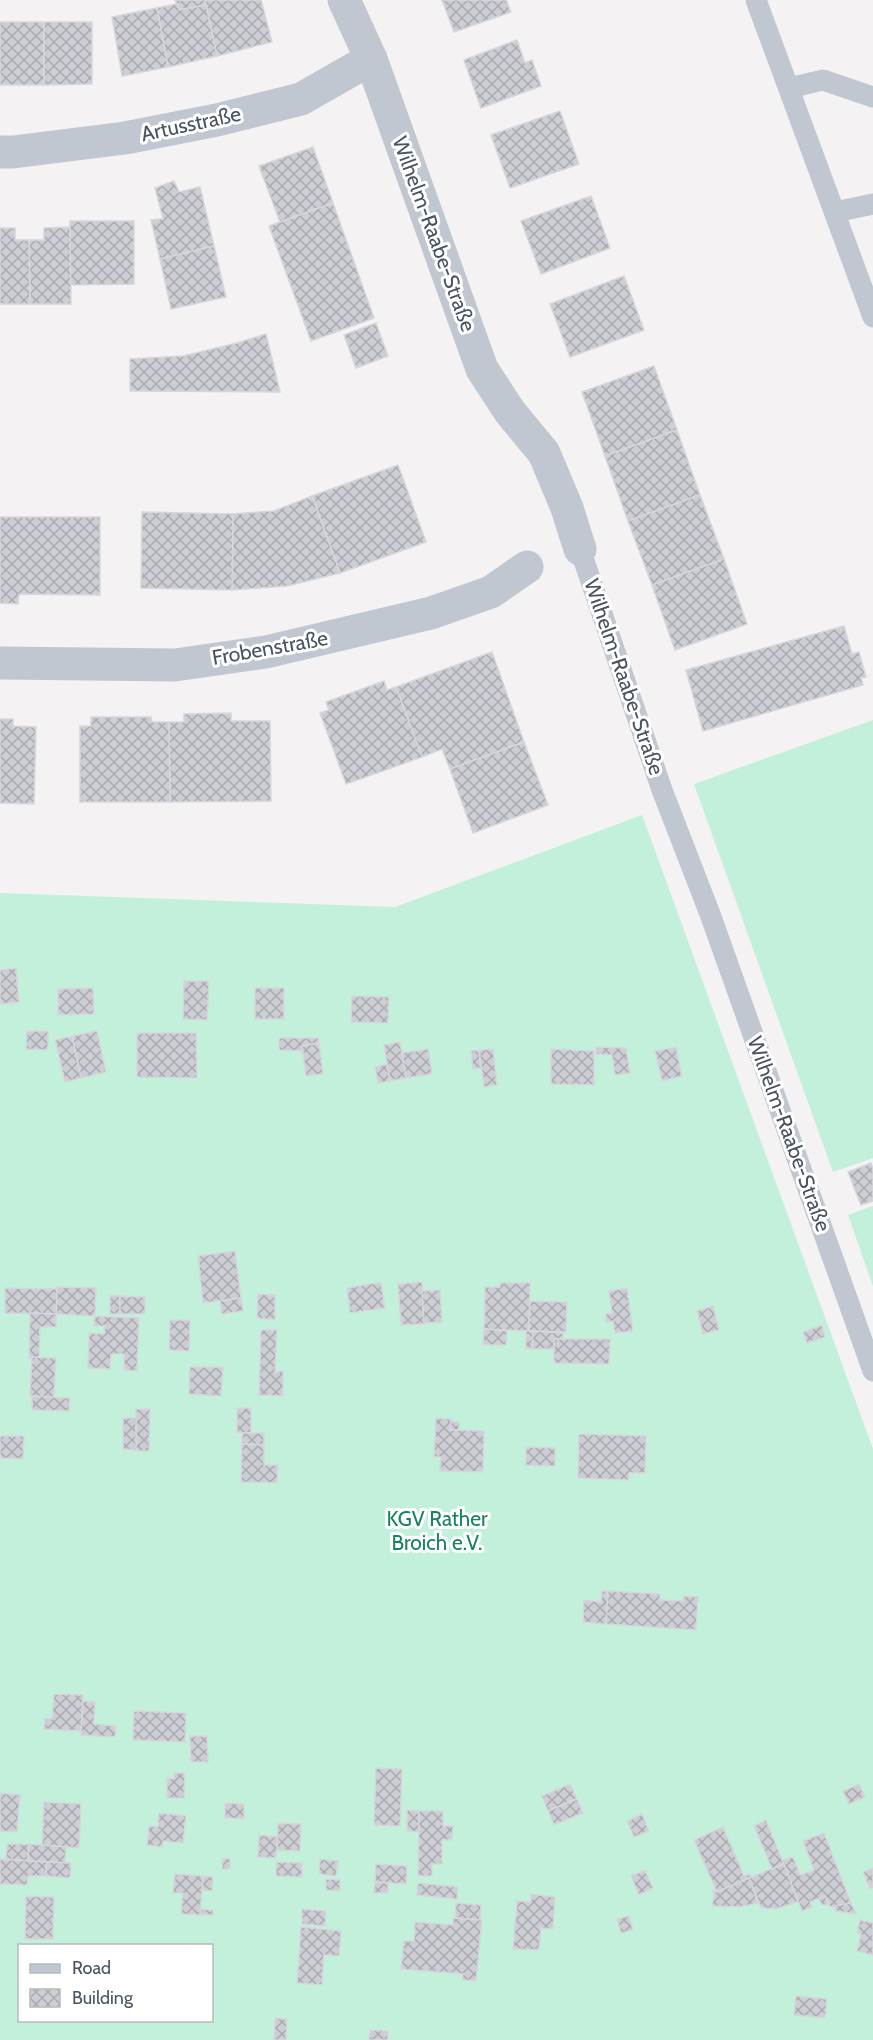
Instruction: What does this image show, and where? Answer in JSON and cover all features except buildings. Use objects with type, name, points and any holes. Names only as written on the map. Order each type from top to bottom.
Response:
[{"type":"street","name":"Wilhelm-Raabe-Straße","points":[[344,0],[371,59],[482,369],[510,412],[544,453],[567,508],[580,549]]},
{"type":"street","name":"Artusstraße","points":[[0,152],[125,138],[217,120],[301,99],[371,59]]},
{"type":"street","name":"Frobenstraße","points":[[0,663],[175,665],[266,652],[431,613],[491,592],[527,567]]},
{"type":"lane","points":[[756,0],[873,317]]},
{"type":"lane","points":[[789,88],[823,80],[873,97]]},
{"type":"lane","points":[[835,212],[873,204]]},
{"type":"lane","name":"Wilhelm-Raabe-Straße","points":[[580,549],[662,790],[710,914],[873,1371]]},
{"type":"green space","points":[[873,720],[873,1158],[833,1172],[694,784]]},
{"type":"green space","name":"KGV Rather Broich e.V.","points":[[642,815],[873,1449],[873,2040],[0,2040],[0,893],[395,907]]},
{"type":"green space","points":[[873,1206],[873,1286],[848,1215]]}]
